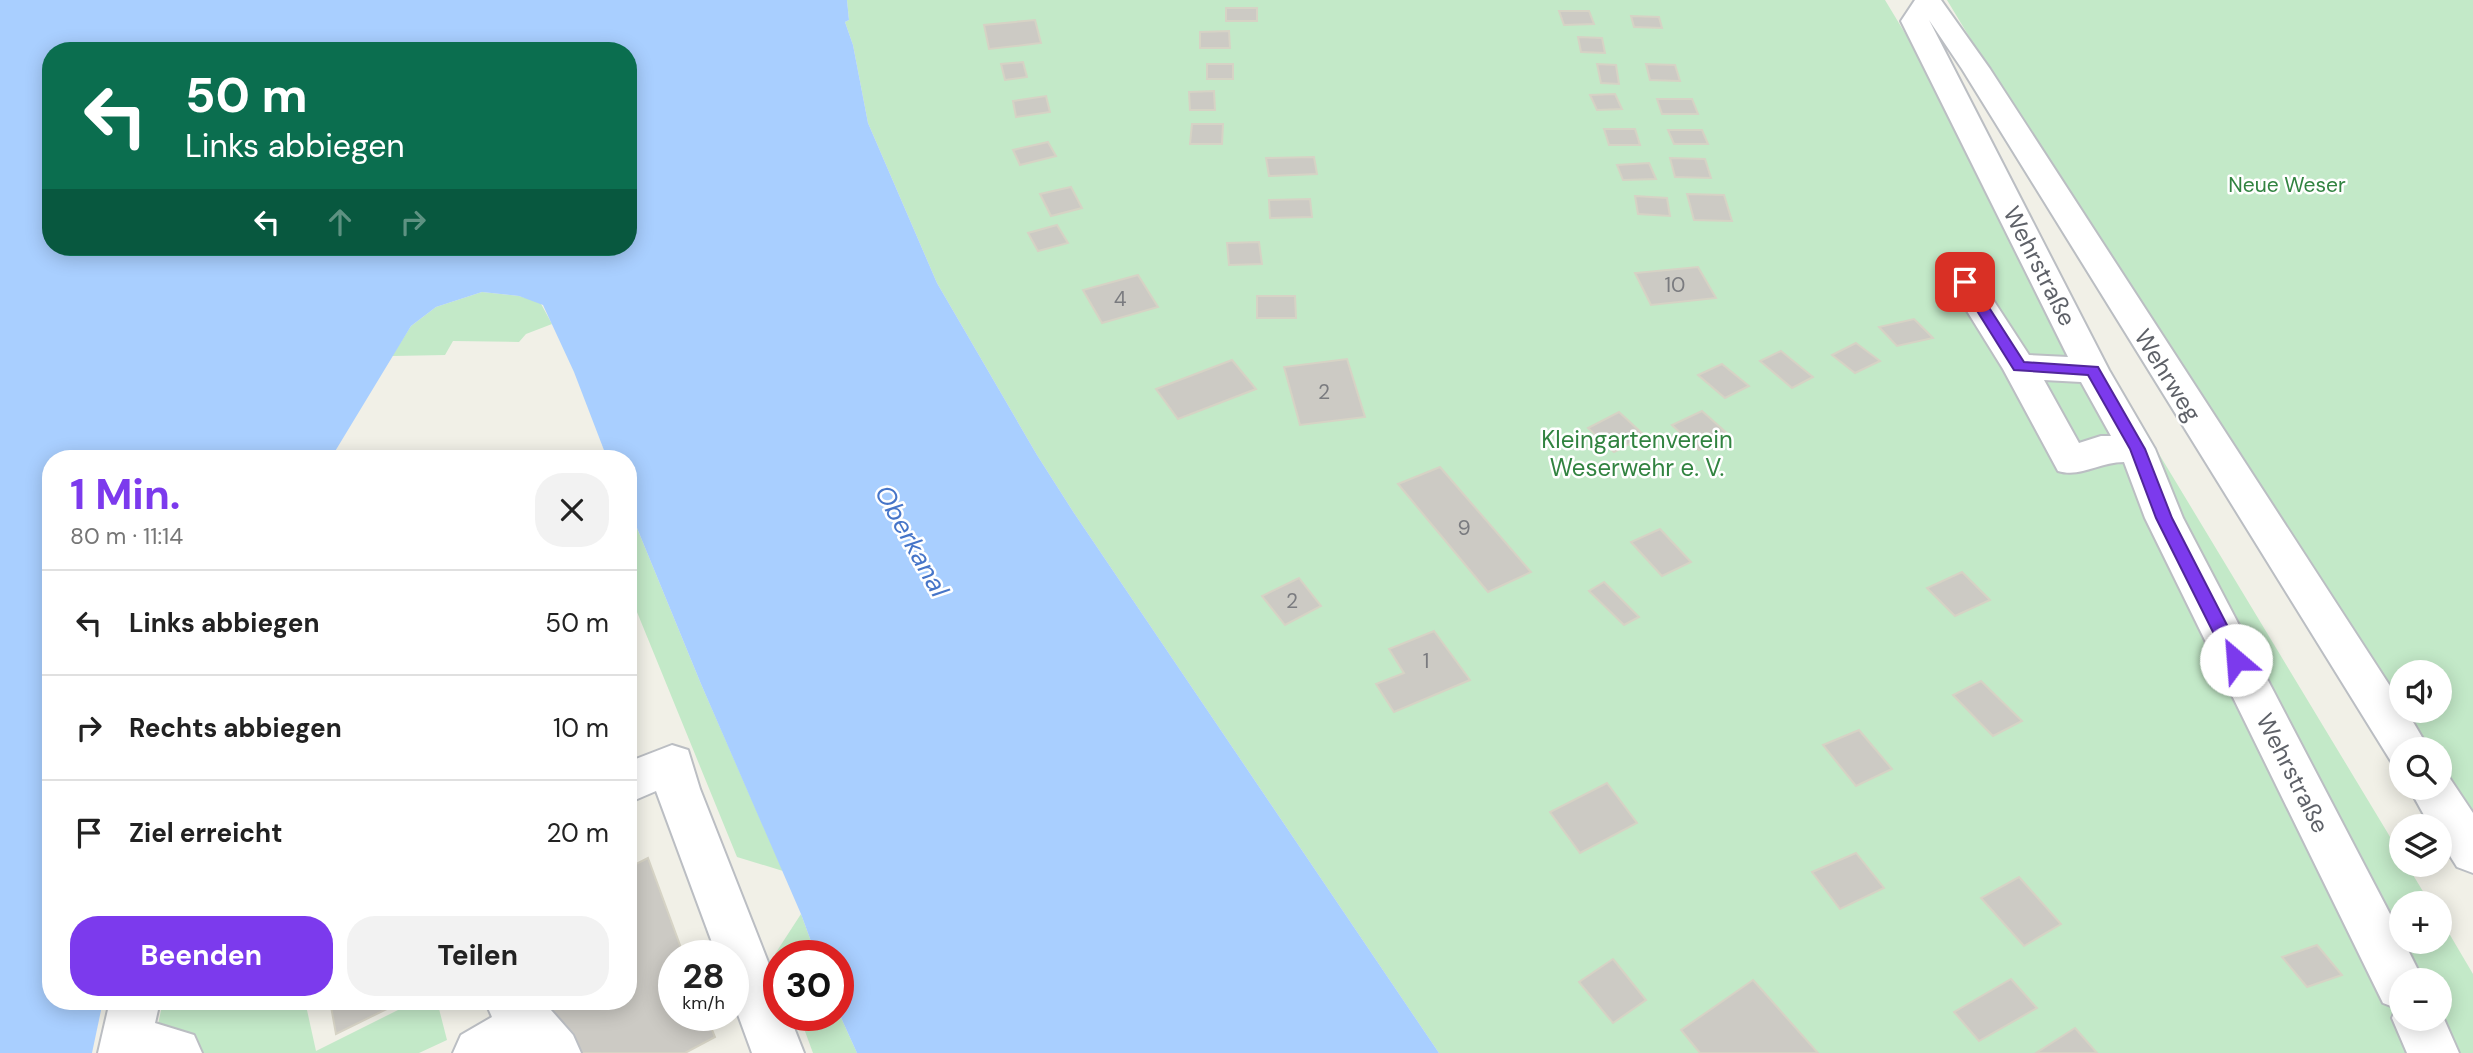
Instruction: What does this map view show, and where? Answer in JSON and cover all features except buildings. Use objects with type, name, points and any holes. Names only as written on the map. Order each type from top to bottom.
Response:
[{"type":"street","name":"Wehrstraße","points":[[1928,1],[1914,21],[2092,370],[2137,449],[2164,518],[2392,968]]},
{"type":"street","name":"Wehrweg","points":[[1928,1],[1976,69],[2399,737]]},
{"type":"street","points":[[1965,282],[2020,367],[2071,461],[2101,449],[2137,449]]},
{"type":"street","points":[[2020,367],[2092,370]]},
{"type":"street","points":[[637,779],[672,764],[678,789],[778,1053]]},
{"type":"street","points":[[2439,800],[2473,852]]},
{"type":"street","points":[[480,1053],[531,1026]]},
{"type":"street","points":[[2423,1031],[2433,1053]]},
{"type":"street","points":[[129,1032],[176,1053]]},
{"type":"green space","name":"Kleingartenverein Weserwehr e. V.","points":[[847,0],[1885,0],[2389,835],[2389,877],[2414,877],[2423,891],[2389,891],[2389,954],[2452,954],[2452,938],[2473,974],[2473,1053],[1439,1053],[1074,513],[1037,455],[937,283],[868,123],[853,45],[845,22],[849,20]]},
{"type":"green space","name":"Neue Weser","points":[[1947,0],[2473,0],[2473,823],[2452,791],[2452,737],[2416,737],[2407,723],[2452,723],[2452,660],[2389,660],[2389,695],[2017,116]]},
{"type":"green space","points":[[482,292],[519,296],[540,302],[552,324],[526,334],[519,342],[453,341],[445,355],[392,356],[411,326],[436,307]]},
{"type":"green space","points":[[637,528],[701,684],[783,871],[737,857],[637,612]]},
{"type":"green space","points":[[801,914],[811,940],[784,940]]},
{"type":"green space","points":[[161,1010],[307,1010],[316,1051],[398,1010],[439,1010],[447,1040],[419,1053],[152,1053]]},
{"type":"green space","points":[[805,1031],[847,1031],[857,1053],[813,1053]]},
{"type":"water","name":"Oberkanal","points":[[0,0],[847,0],[849,20],[845,22],[853,45],[868,123],[937,283],[1037,455],[1074,513],[1439,1053],[857,1053],[847,1031],[854,1031],[854,940],[811,940],[637,528],[637,450],[604,450],[574,372],[543,305],[519,296],[482,292],[436,307],[411,326],[336,450],[42,450],[42,1010],[101,1010],[92,1053],[0,1053]]},
{"type":"route","points":[[1965,282],[2020,367],[2092,370],[2137,449],[2164,518],[2236,660]]}]
